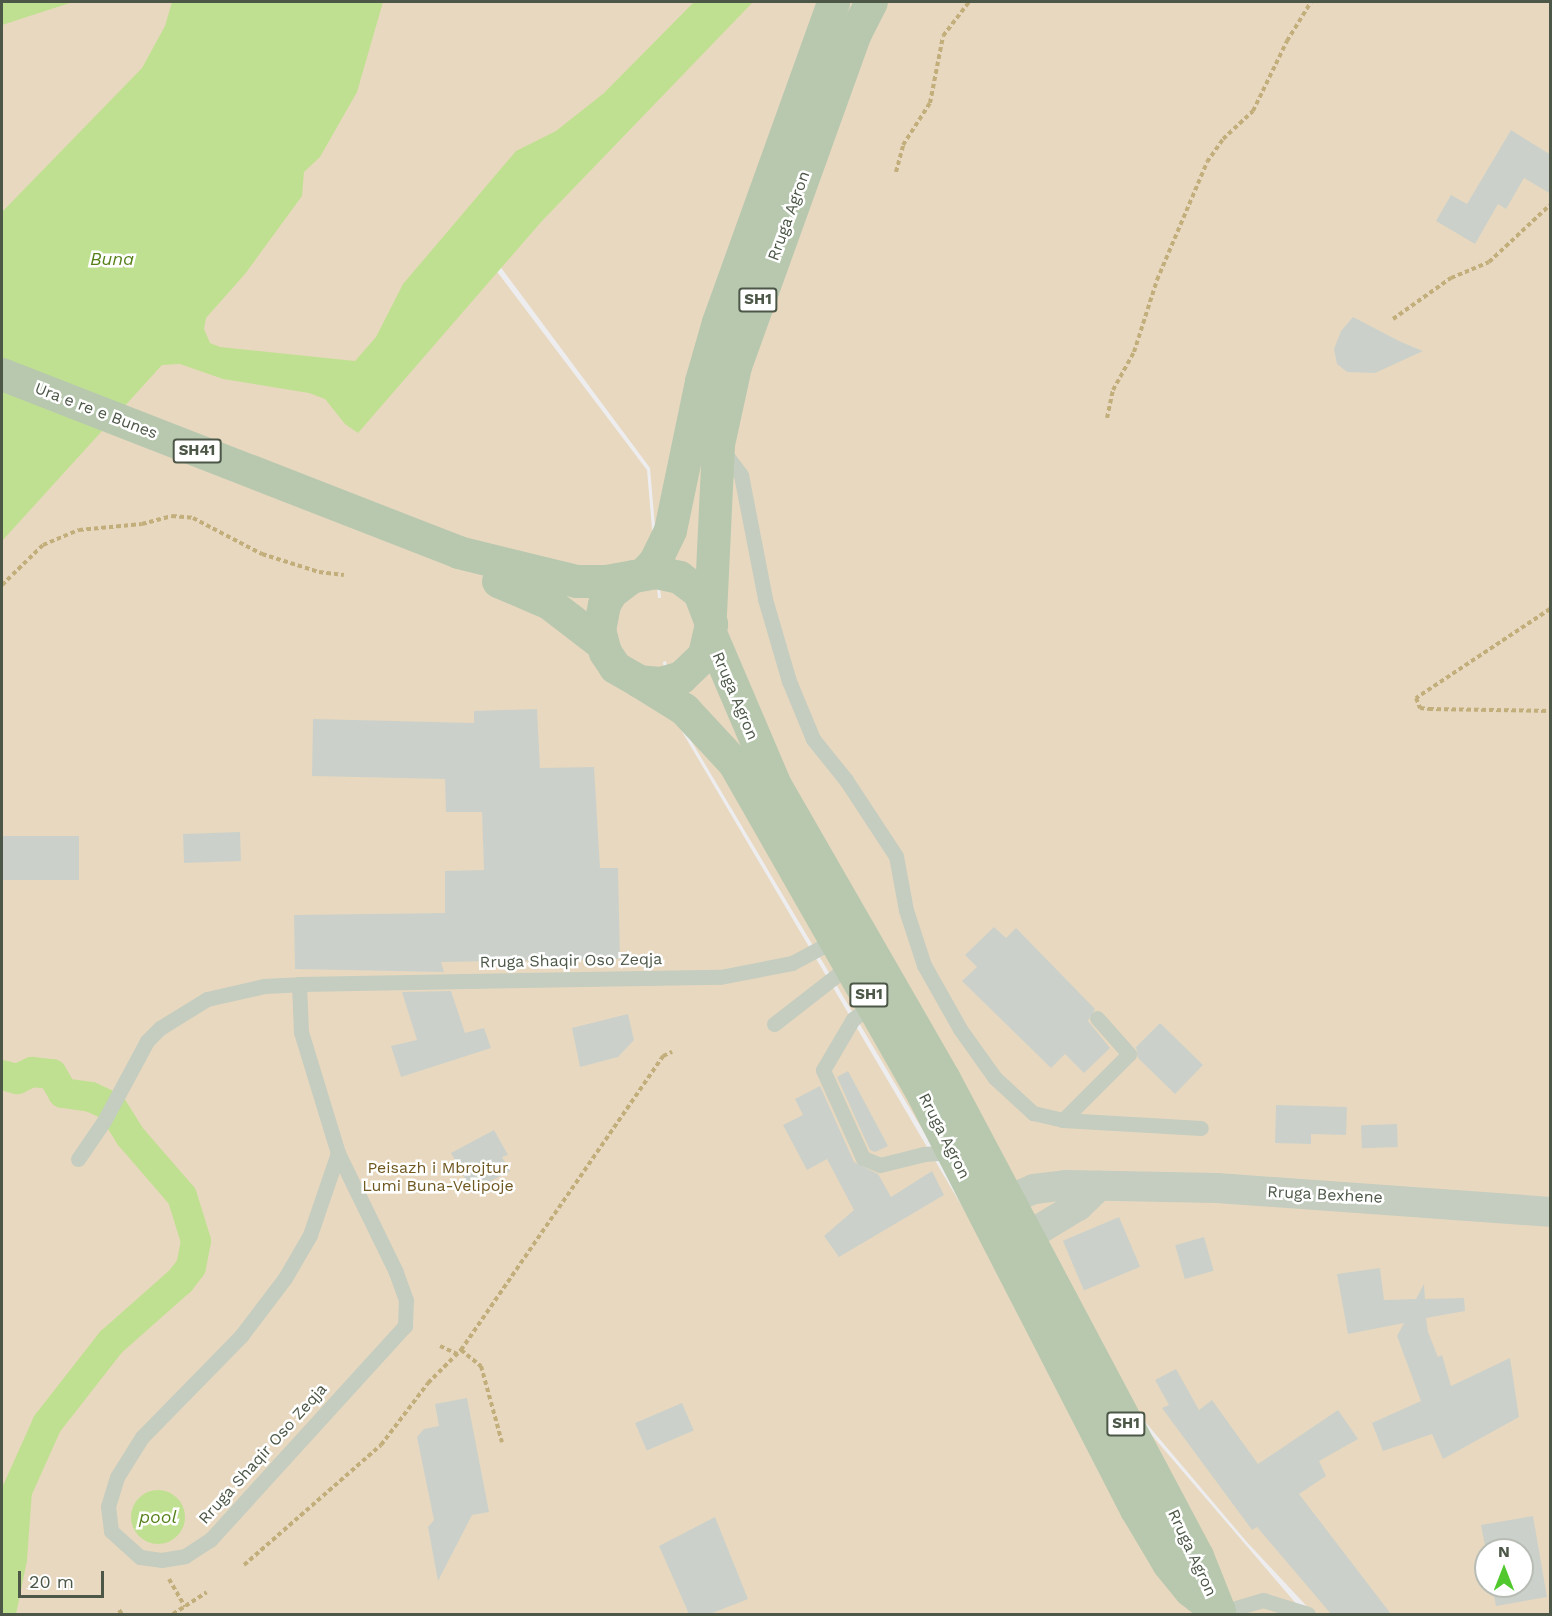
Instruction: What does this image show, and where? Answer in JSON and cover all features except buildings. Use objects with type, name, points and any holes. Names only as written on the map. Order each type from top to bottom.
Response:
[{"type":"main road","name":"Rruga Agron","points":[[638,574],[655,561],[669,530],[701,381],[718,322],[833,2]]},
{"type":"main road","name":"Rruga Agron","points":[[871,2],[855,33],[735,366],[718,444],[710,624],[775,785],[919,1035],[995,1204],[1197,1556],[1220,1614]]},
{"type":"main road","name":"Ura e re e Bunes","points":[[2,374],[458,552]]},
{"type":"main road","name":"SH41","points":[[458,552],[576,581],[638,574]]},
{"type":"main road","name":"SH41","points":[[458,552],[472,568],[549,603],[601,643]]},
{"type":"main road","points":[[668,573],[690,584],[710,624],[704,655],[690,672],[670,681],[639,681],[615,667],[601,643],[599,623],[604,604],[611,592],[638,574],[668,573]]},
{"type":"main road","name":"Rruga Agron","points":[[639,681],[684,709],[734,764],[844,951],[953,1152],[995,1204]]},
{"type":"street","name":"Rruga Bexhene","points":[[995,1204],[1049,1185],[1099,1185],[1368,1197],[1551,1212]]},
{"type":"street","points":[[1016,1244],[1078,1206],[1099,1185]]},
{"type":"lane","points":[[718,444],[741,475],[765,599],[789,681],[813,739],[846,780],[896,856],[906,910],[924,965],[946,1009],[995,1078],[1033,1113],[1062,1120],[1201,1128]]},
{"type":"lane","points":[[774,1024],[844,951]]},
{"type":"lane","name":"Rruga Shaqir Oso Zeqja","points":[[78,1159],[105,1121],[120,1088],[147,1041],[160,1028],[207,999],[264,986],[299,984],[720,977],[844,951]]},
{"type":"lane","name":"Rruga Shaqir Oso Zeqja","points":[[299,984],[301,1032],[338,1153],[396,1272],[406,1300],[405,1326],[210,1540],[185,1556],[161,1560],[140,1557],[111,1531],[108,1506],[117,1477],[142,1437],[241,1336],[285,1278],[310,1234],[338,1153]]},
{"type":"lane","points":[[873,1004],[853,1019],[823,1070],[863,1158],[887,1165],[924,1154],[953,1152]]},
{"type":"lane","points":[[1062,1120],[1129,1054],[1096,1018]]},
{"type":"lane","points":[[1220,1614],[1263,1600],[1308,1614]]},
{"type":"path","points":[[896,172],[903,145],[930,104],[937,85],[943,36],[969,2]]},
{"type":"path","points":[[1107,418],[1113,390],[1134,352],[1157,280],[1207,162],[1223,139],[1253,111],[1287,41],[1311,2]]},
{"type":"path","points":[[1394,319],[1451,278],[1489,262],[1551,205]]},
{"type":"path","points":[[2,585],[44,546],[79,530],[142,524],[172,516],[202,522],[262,554],[319,572],[344,574]]},
{"type":"path","points":[[1551,609],[1416,698],[1420,708],[1429,709],[1551,711]]},
{"type":"path","points":[[244,1565],[381,1445],[428,1383],[459,1352],[663,1056],[672,1052]]},
{"type":"path","points":[[440,1346],[459,1352],[481,1366],[502,1442]]},
{"type":"path","points":[[176,1591],[185,1607]]},
{"type":"path","points":[[173,1614],[207,1592]]},
{"type":"path","points":[[119,1610],[122,1614]]},
{"type":"green space","name":"Peisazh i Mbrojtur Lumi Buna-Velipoje","points":[[2,2],[1550,2],[1550,1614],[1314,1614],[1246,1541],[981,1228],[674,712],[666,661],[663,662],[667,706],[976,1230],[1305,1614],[2,1614]],"holes":[[[499,265],[650,468],[661,598],[658,598],[647,470],[495,269]]]},
{"type":"water","points":[[2,2],[73,2],[2,25]]},
{"type":"water","name":"Buna","points":[[172,2],[383,2],[357,92],[320,157],[304,172],[302,196],[245,274],[206,318],[204,329],[210,343],[220,347],[355,361],[376,337],[403,284],[516,151],[556,131],[604,93],[694,2],[753,2],[542,221],[358,433],[345,424],[325,399],[309,393],[223,379],[180,364],[162,365],[2,541],[2,212],[142,68],[165,26]]},
{"type":"water","name":"pool","points":[[153,1490],[163,1490],[173,1494],[181,1502],[185,1517],[181,1532],[173,1540],[163,1544],[153,1544],[143,1540],[135,1532],[131,1522],[131,1512],[135,1502],[143,1494]]},
{"type":"waterway","points":[[2,1075],[17,1079],[32,1072],[52,1074],[63,1093],[91,1097],[112,1107],[130,1136],[182,1196],[196,1241],[191,1267],[180,1281],[111,1342],[47,1424],[17,1491],[12,1559],[2,1608]]}]
